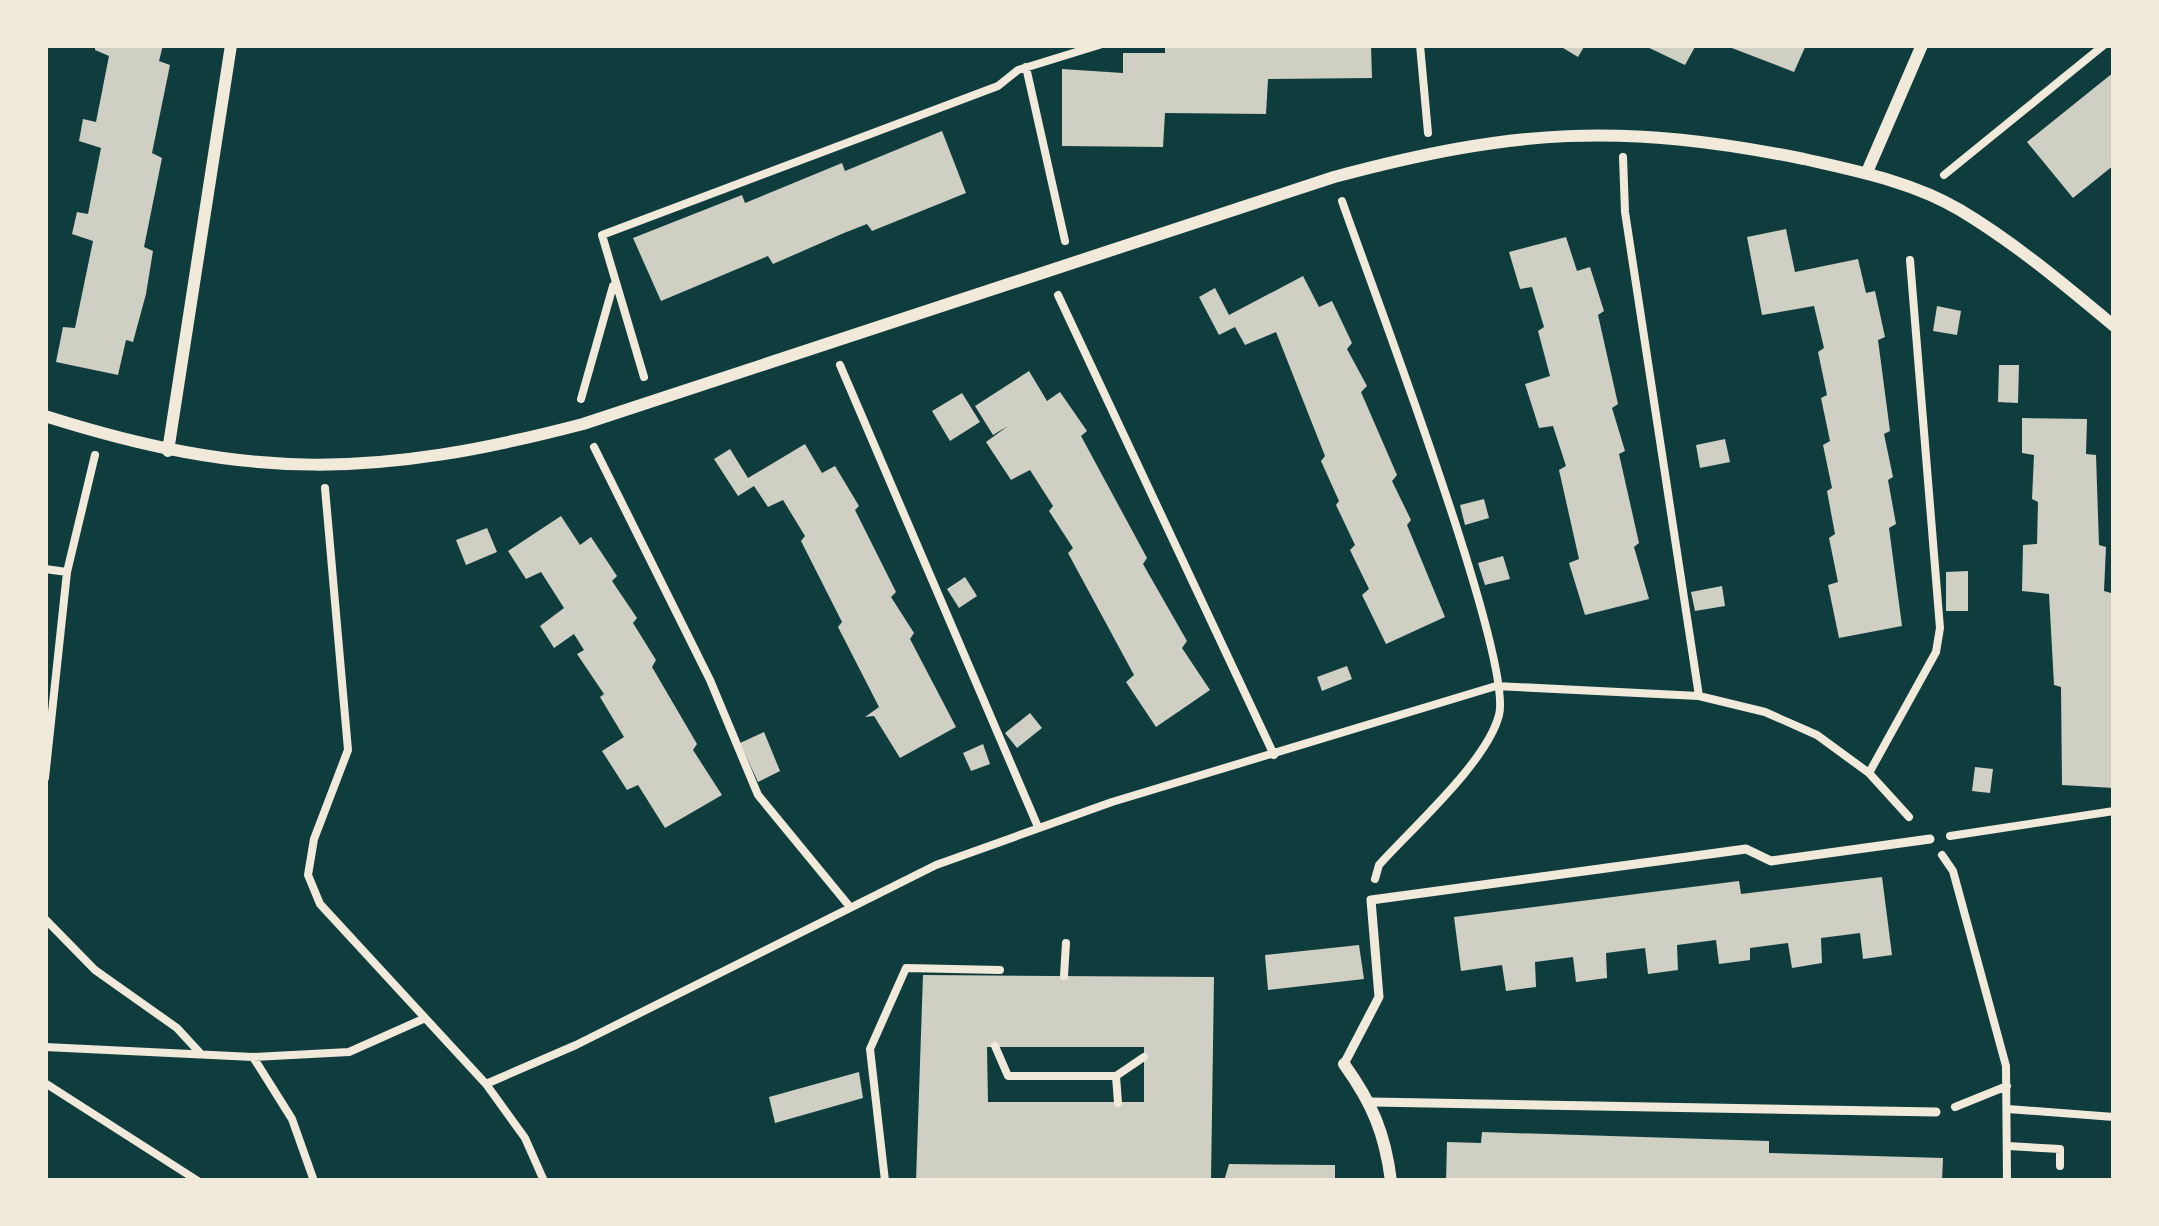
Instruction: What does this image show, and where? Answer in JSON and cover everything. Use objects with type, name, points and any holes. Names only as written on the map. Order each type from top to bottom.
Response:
[{"type":"street","points":[[168,451],[231,45]]},
{"type":"street","points":[[1867,172],[1922,45]]},
{"type":"street","points":[[45,416],[168,451],[253,465],[323,468],[431,458],[583,424],[1334,177],[1430,152],[1543,134],[1624,132],[1749,148],[1867,172],[1959,209],[2052,274],[2114,326]]},
{"type":"street","points":[[1344,1064],[1372,1102],[1386,1138],[1391,1181]]},
{"type":"lane","points":[[1344,1064],[1379,997],[1370,900],[1745,849],[1772,861],[1930,839]]},
{"type":"lane","points":[[1372,1102],[1936,1112]]},
{"type":"path","points":[[641,368],[602,235],[998,86],[1026,67],[1100,45]]},
{"type":"path","points":[[1420,45],[1426,118]]},
{"type":"path","points":[[1959,160],[2104,45]]},
{"type":"path","points":[[1026,67],[1062,228]]},
{"type":"path","points":[[1334,177],[1490,634],[1501,712],[1488,739],[1379,865],[1370,900]]},
{"type":"path","points":[[1624,201],[1699,696]]},
{"type":"path","points":[[1869,773],[1936,652],[1940,628],[1910,260]]},
{"type":"path","points":[[584,385],[613,285]]},
{"type":"path","points":[[1072,327],[1274,754]]},
{"type":"path","points":[[854,399],[1038,826]]},
{"type":"path","points":[[583,424],[703,664],[758,795],[850,907]]},
{"type":"path","points":[[323,468],[348,750],[314,839],[308,875],[320,904],[486,1084],[525,1138],[544,1181]]},
{"type":"path","points":[[45,777],[51,676],[85,491]]},
{"type":"path","points":[[45,569],[67,572]]},
{"type":"path","points":[[486,1084],[619,1024],[850,907],[1038,826],[1496,686],[1699,696],[1765,712],[1817,735],[1869,773],[1953,871],[2007,1087],[2007,1181]]},
{"type":"path","points":[[1977,831],[2114,811]]},
{"type":"path","points":[[45,919],[95,970],[178,1028],[200,1052]]},
{"type":"path","points":[[1064,976],[1066,943]]},
{"type":"path","points":[[885,1181],[870,1049],[906,968],[1000,970]]},
{"type":"path","points":[[45,1047],[253,1057],[349,1052],[423,1019]]},
{"type":"path","points":[[995,1046],[1008,1076],[1066,1072],[1116,1076],[1144,1057]]},
{"type":"path","points":[[253,1057],[292,1119],[314,1181]]},
{"type":"path","points":[[1116,1076],[1118,1103]]},
{"type":"path","points":[[45,1083],[198,1181]]},
{"type":"path","points":[[1936,1112],[2007,1087]]},
{"type":"path","points":[[2008,1109],[2114,1117]]},
{"type":"path","points":[[2008,1146],[2060,1149],[2060,1166]]},
{"type":"building","points":[[95,45],[163,45],[159,61],[170,65],[152,153],[162,158],[144,247],[153,251],[146,294],[133,342],[126,340],[118,375],[56,362],[63,327],[75,328],[93,241],[72,234],[77,212],[88,214],[101,148],[79,141],[83,119],[96,122],[109,56],[95,50]]},
{"type":"building","points":[[1165,45],[1371,45],[1372,78],[1268,79],[1266,114],[1165,113],[1163,147],[1062,146],[1062,69],[1123,73],[1123,53],[1165,53]]},
{"type":"building","points":[[1558,45],[1585,45],[1578,57]]},
{"type":"building","points":[[1643,45],[1696,45],[1685,65]]},
{"type":"building","points":[[1724,45],[1806,45],[1794,72]]},
{"type":"building","points":[[2114,72],[2114,165],[2073,198],[2027,142]]},
{"type":"building","points":[[942,131],[966,193],[872,231],[867,224],[773,264],[768,256],[661,301],[633,238],[742,195],[745,203],[842,163],[845,171]]},
{"type":"building","points":[[1786,229],[1795,272],[1858,259],[1866,293],[1875,291],[1885,337],[1878,340],[1890,431],[1884,434],[1893,477],[1888,480],[1896,524],[1889,528],[1902,626],[1839,638],[1828,585],[1838,582],[1829,538],[1835,534],[1827,491],[1832,488],[1823,445],[1830,441],[1818,352],[1824,348],[1814,306],[1762,315],[1747,237]]},
{"type":"building","points":[[1566,237],[1577,271],[1590,267],[1604,311],[1598,315],[1618,404],[1612,408],[1625,451],[1619,454],[1639,543],[1634,547],[1649,599],[1585,615],[1569,563],[1579,559],[1559,470],[1566,466],[1553,426],[1539,428],[1525,384],[1550,376],[1538,331],[1544,327],[1532,287],[1520,289],[1509,252]]},
{"type":"building","points":[[1303,276],[1319,307],[1332,301],[1352,343],[1347,349],[1367,386],[1361,392],[1397,475],[1392,481],[1445,617],[1386,644],[1362,595],[1369,589],[1350,550],[1355,545],[1336,505],[1339,501],[1321,461],[1325,456],[1276,332],[1245,345],[1235,327],[1219,335],[1199,297],[1215,288],[1229,315]]},
{"type":"building","points":[[1937,306],[1961,311],[1957,335],[1933,331]]},
{"type":"building","points":[[1999,365],[2019,365],[2018,403],[1998,402]]},
{"type":"building","points":[[1029,371],[1047,401],[1060,392],[1087,431],[1081,436],[1147,558],[1143,564],[1187,641],[1182,648],[1210,690],[1156,727],[1126,682],[1134,675],[1068,553],[1073,548],[1049,511],[1053,506],[1030,470],[1011,480],[986,442],[1008,426],[993,435],[975,406]]},
{"type":"building","points":[[962,393],[980,422],[950,441],[932,411]]},
{"type":"building","points":[[2022,418],[2087,419],[2086,454],[2096,455],[2099,545],[2106,547],[2104,591],[2111,593],[2114,788],[2062,785],[2061,687],[2054,685],[2049,594],[2022,591],[2023,545],[2037,544],[2038,502],[2032,499],[2034,455],[2022,453]]},
{"type":"building","points":[[1725,439],[1730,462],[1700,468],[1696,445]]},
{"type":"building","points":[[805,444],[822,473],[835,466],[859,506],[855,510],[896,592],[891,597],[914,633],[910,639],[956,727],[900,758],[874,716],[865,717],[879,707],[838,627],[842,622],[801,541],[805,536],[783,500],[768,507],[754,486],[738,496],[714,459],[730,449],[748,478]]},
{"type":"building","points":[[1484,499],[1489,518],[1465,525],[1460,505]]},
{"type":"building","points":[[561,516],[580,545],[591,537],[617,576],[612,581],[637,618],[633,623],[656,660],[652,667],[697,744],[693,750],[722,795],[665,828],[638,785],[627,790],[602,751],[624,737],[600,697],[604,694],[577,654],[584,650],[574,634],[554,648],[540,626],[564,608],[541,572],[526,579],[508,551]]},
{"type":"building","points":[[487,528],[497,552],[466,565],[456,540]]},
{"type":"building","points":[[1503,556],[1510,579],[1485,585],[1478,563]]},
{"type":"building","points":[[1968,571],[1968,611],[1946,611],[1946,572]]},
{"type":"building","points":[[965,577],[977,596],[959,608],[947,589]]},
{"type":"building","points":[[1722,586],[1725,606],[1695,611],[1691,592]]},
{"type":"building","points":[[1347,666],[1352,679],[1322,691],[1317,677]]},
{"type":"building","points":[[1030,713],[1042,728],[1017,748],[1005,733]]},
{"type":"building","points":[[764,732],[780,771],[758,782],[740,743]]},
{"type":"building","points":[[983,744],[990,764],[971,771],[963,753]]},
{"type":"building","points":[[1975,767],[1993,769],[1990,793],[1972,791]]},
{"type":"building","points":[[1882,877],[1892,955],[1863,959],[1860,933],[1821,938],[1822,963],[1792,968],[1788,943],[1750,948],[1750,960],[1719,964],[1716,940],[1677,945],[1678,970],[1648,974],[1645,948],[1606,953],[1607,978],[1576,982],[1573,957],[1535,962],[1536,987],[1506,991],[1502,965],[1461,971],[1454,917],[1739,881],[1741,894]]},
{"type":"building","points":[[1359,945],[1364,979],[1268,990],[1265,955]]},
{"type":"building","points":[[923,975],[1214,977],[1211,1181],[916,1181]],"holes":[[[987,1047],[1144,1047],[1144,1102],[988,1102]]]},
{"type":"building","points":[[859,1072],[863,1098],[775,1123],[769,1097]]},
{"type":"building","points":[[1482,1132],[1769,1141],[1769,1153],[1943,1158],[1942,1181],[1446,1181],[1447,1142],[1481,1143]]},
{"type":"building","points":[[1229,1164],[1335,1165],[1335,1181],[1224,1181]]}]
